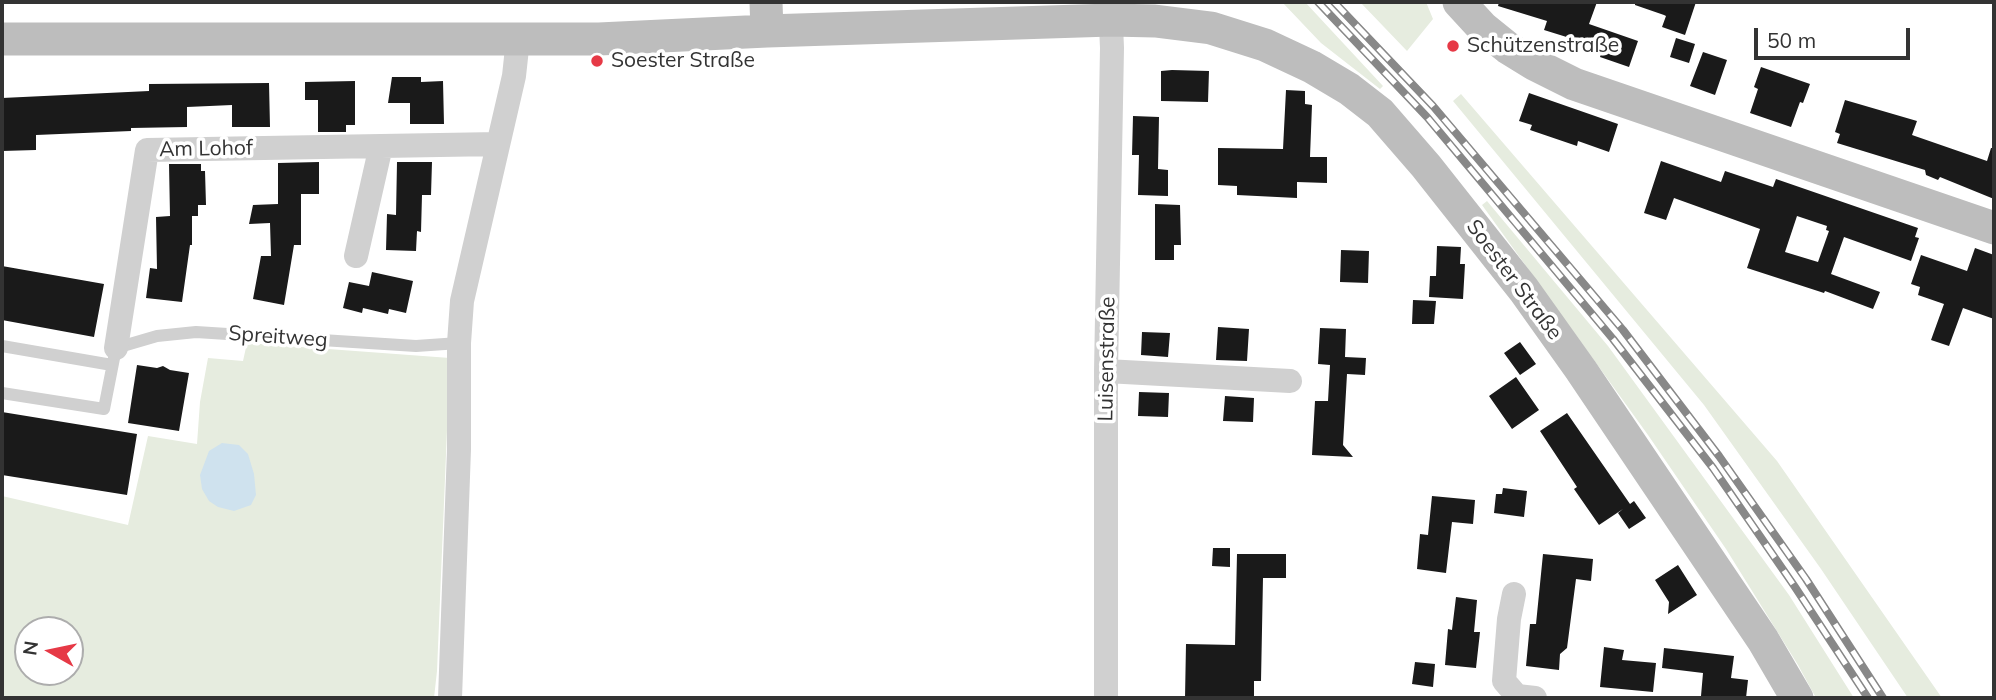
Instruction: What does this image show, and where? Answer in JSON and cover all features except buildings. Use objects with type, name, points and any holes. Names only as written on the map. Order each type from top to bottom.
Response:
[{"type":"street","points":[[1459,2],[1493,37],[1562,79],[1994,228]]},
{"type":"street","name":"Soester Straße","points":[[2,39],[599,39],[766,16],[1111,11],[1155,21],[1211,28],[1265,46],[1321,72],[1349,89],[1380,113],[1426,166],[1531,300],[1763,640],[1797,698]]},
{"type":"street","name":"Luisenstraße","points":[[1106,698],[1106,371],[1111,11]]},
{"type":"street","points":[[450,698],[462,301],[514,76],[518,39]]},
{"type":"street","name":"Am Lohof","points":[[114,357],[147,150],[498,144]]},
{"type":"street","points":[[356,256],[381,146]]},
{"type":"street","points":[[1106,371],[1290,381]]},
{"type":"street","points":[[1514,594],[1509,619],[1504,681],[1517,696],[1535,698]]},
{"type":"lane","name":"Spreitweg","points":[[2,346],[114,357],[157,337],[196,332],[416,346],[459,343]]},
{"type":"lane","points":[[2,393],[104,409],[114,357]]},
{"type":"shaded area","points":[[1282,2],[1305,2],[1383,86],[1380,89],[1321,43]]},
{"type":"shaded area","points":[[1360,2],[1426,2],[1433,19],[1407,51]]},
{"type":"shaded area","points":[[1461,94],[1777,461],[1942,698],[1908,698],[1821,569],[1704,405],[1453,101]]},
{"type":"shaded area","points":[[1487,201],[1608,346],[1789,595],[1854,698],[1816,698],[1726,549],[1648,435],[1482,205]]},
{"type":"shaded area","points":[[247,343],[450,358],[434,698],[2,698],[2,496],[128,525],[148,436],[197,444],[200,402],[208,358],[243,361]]},
{"type":"water","points":[[222,443],[239,445],[248,454],[254,474],[256,495],[251,505],[234,511],[218,507],[209,501],[202,489],[200,475],[209,451]]},
{"type":"railway","points":[[1318,2],[1427,117],[1613,339],[1713,468],[1868,698]]},
{"type":"railway","points":[[1334,2],[1433,106],[1623,330],[1719,456],[1806,579],[1883,698]]},
{"type":"place","name":"Schützenstraße","points":[[1453,46]]},
{"type":"place","name":"Soester Straße","points":[[597,61]]}]
